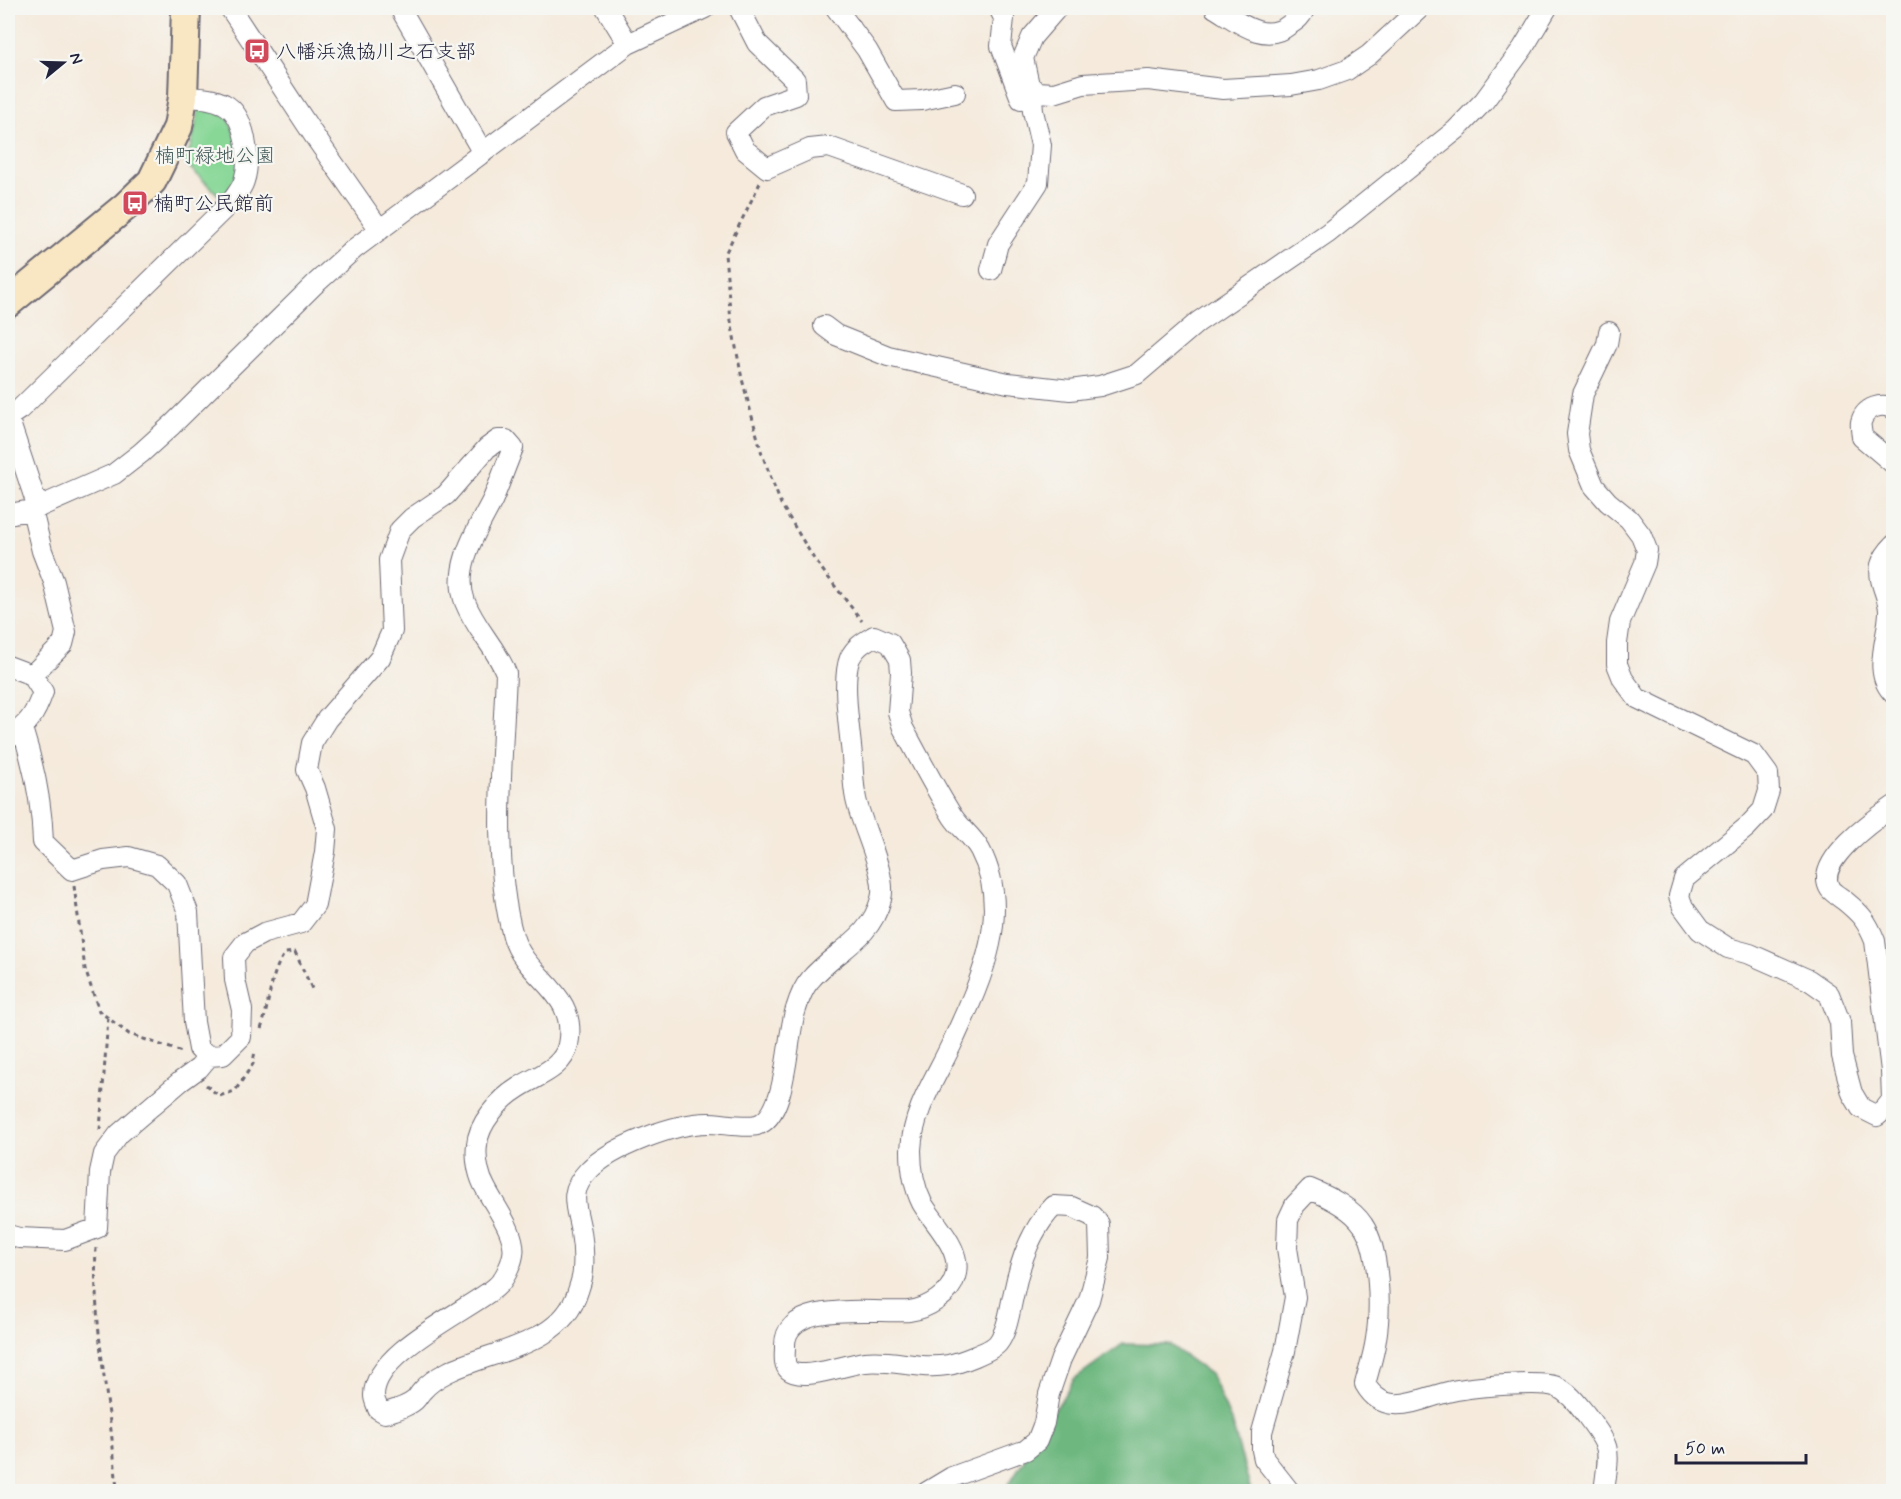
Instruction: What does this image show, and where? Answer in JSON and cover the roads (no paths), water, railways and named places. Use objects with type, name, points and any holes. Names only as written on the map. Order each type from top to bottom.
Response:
[{"type":"main road","points":[[8,303],[126,206],[152,181],[178,127],[183,97],[186,8]]},
{"type":"street","points":[[230,8],[380,230]]},
{"type":"street","points":[[400,8],[483,153]]},
{"type":"street","points":[[606,8],[628,44]]},
{"type":"street","points":[[8,514],[35,509],[114,474],[172,425],[315,284],[380,230],[628,44],[705,8]]},
{"type":"street","points":[[739,8],[757,43],[795,80],[796,95],[764,106],[736,132],[746,150],[767,168],[810,149],[829,147],[962,194]]},
{"type":"street","points":[[836,8],[867,50],[896,101],[922,100],[955,93]]},
{"type":"street","points":[[999,8],[1004,18],[1001,46],[1024,110],[1033,111]]},
{"type":"street","points":[[1057,8],[1032,37],[1023,58],[1029,85],[1037,92],[1054,93],[1083,84],[1148,80],[1223,89],[1291,85],[1319,80],[1347,70],[1369,55],[1420,8]]},
{"type":"street","points":[[1215,8],[1254,32],[1282,31],[1303,15],[1305,8]]},
{"type":"street","points":[[824,326],[836,335],[888,356],[1008,383],[1070,390],[1100,386],[1137,374],[1198,322],[1328,233],[1456,130],[1484,102],[1523,48],[1547,8]]},
{"type":"street","points":[[991,270],[998,244],[1038,183],[1041,145],[1032,98],[1037,92]]},
{"type":"street","points":[[32,675],[63,644],[66,632],[54,582],[39,541],[35,509],[8,417],[20,410],[232,201],[244,181],[248,161],[245,138],[238,118],[226,105],[208,98],[183,97]]},
{"type":"street","points":[[1609,332],[1607,344],[1583,394],[1577,434],[1579,450],[1594,486],[1608,502],[1629,519],[1641,535],[1647,550],[1645,563],[1620,622],[1617,664],[1623,679],[1636,698],[1754,755],[1768,774],[1769,791],[1763,810],[1747,827],[1684,879],[1679,896],[1683,907],[1700,930],[1728,948],[1750,954],[1809,980],[1829,994],[1840,1022],[1842,1056],[1852,1093],[1861,1108],[1877,1116],[1892,1100],[1891,1071],[1875,941],[1867,921],[1830,889],[1827,876],[1830,865],[1844,846],[1893,806]]},
{"type":"street","points":[[1893,408],[1887,405],[1874,407],[1866,412],[1861,423],[1862,437],[1893,464]]},
{"type":"street","points":[[8,1235],[19,1238],[65,1240],[97,1228],[100,1172],[104,1154],[119,1134],[180,1081],[204,1062],[223,1055],[241,1037],[242,1010],[235,980],[234,957],[245,943],[264,933],[301,922],[315,905],[327,830],[315,788],[307,770],[312,743],[327,719],[380,658],[392,631],[389,560],[400,530],[412,518],[446,495],[488,448],[498,440],[506,440],[513,448],[493,497],[467,550],[462,579],[464,599],[476,625],[501,659],[506,673],[501,810],[504,898],[514,939],[529,964],[550,985],[563,1004],[569,1022],[567,1047],[559,1062],[546,1073],[517,1088],[504,1099],[482,1128],[477,1142],[476,1160],[485,1188],[501,1213],[512,1241],[514,1254],[508,1270],[497,1286],[420,1336],[394,1359],[384,1370],[376,1386],[374,1397],[378,1409],[385,1413],[402,1408],[416,1400],[422,1390],[447,1372],[532,1340],[553,1328],[565,1317],[574,1302],[583,1272],[581,1231],[574,1206],[575,1189],[587,1171],[606,1157],[672,1128],[705,1123],[757,1125],[767,1119],[778,1101],[794,1012],[802,993],[810,980],[859,938],[875,917],[882,896],[880,876],[856,799],[846,692],[851,657],[859,645],[874,636],[890,643],[900,660],[898,712],[903,728],[955,820],[970,835],[979,849],[988,870],[994,906],[993,930],[984,970],[953,1042],[926,1092],[911,1148],[912,1173],[921,1200],[951,1245],[957,1260],[955,1278],[944,1294],[934,1302],[912,1311],[840,1312],[807,1316],[790,1326],[784,1337],[785,1365],[792,1373],[806,1375],[861,1363],[887,1361],[924,1367],[950,1365],[992,1348],[998,1343],[1006,1327],[1024,1256],[1044,1216],[1054,1206],[1072,1207],[1092,1216],[1099,1224],[1100,1258],[1089,1300],[1061,1359],[1049,1394],[1044,1423],[1036,1441],[1026,1450],[952,1477],[927,1491]]},
{"type":"street","points":[[1893,545],[1881,565],[1881,578],[1889,610],[1882,667],[1888,689],[1893,694]]},
{"type":"street","points":[[8,666],[32,675],[43,692],[36,711],[15,733],[34,767],[40,800],[43,842],[72,870],[103,860],[129,857],[158,866],[177,884],[188,912],[194,1022],[204,1062]]},
{"type":"street","points":[[1290,1491],[1264,1459],[1262,1432],[1286,1351],[1295,1297],[1287,1248],[1288,1220],[1295,1204],[1310,1189],[1334,1199],[1362,1223],[1373,1244],[1377,1267],[1378,1322],[1365,1384],[1370,1392],[1389,1403],[1402,1404],[1452,1391],[1539,1383],[1557,1387],[1574,1399],[1605,1440],[1609,1453],[1604,1491]]},
{"type":"place","name":"八幡浜漁協川之石支部","points":[[257,51]]},
{"type":"place","name":"楠町公民館前","points":[[135,203]]},
{"type":"park label","name":"楠町緑地公園","points":[[215,155]]}]
